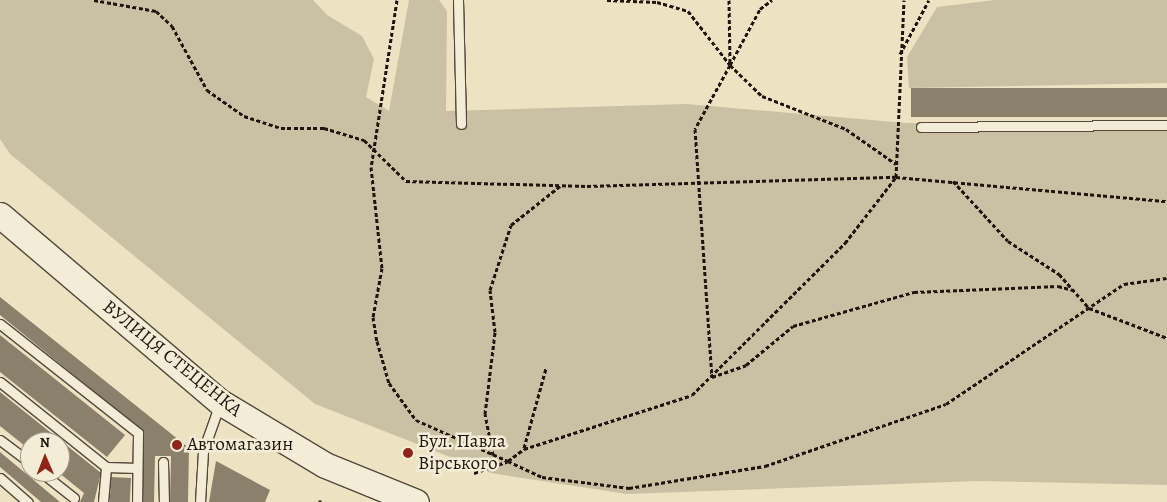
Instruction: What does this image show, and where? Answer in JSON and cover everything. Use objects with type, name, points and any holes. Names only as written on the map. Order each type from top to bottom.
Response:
[{"type":"main road","name":"ВУЛИЦЯ СТЕЦЕНКА","points":[[0,215],[220,402],[272,437],[371,490],[416,502]]},
{"type":"lane","points":[[458,0],[461,124]]},
{"type":"lane","points":[[921,127],[1167,125]]},
{"type":"lane","points":[[0,324],[138,433],[137,502]]},
{"type":"lane","points":[[0,382],[106,467],[137,468]]},
{"type":"lane","points":[[200,502],[203,451],[220,402]]},
{"type":"lane","points":[[0,440],[20,455]]},
{"type":"lane","points":[[163,462],[164,502]]},
{"type":"lane","points":[[103,502],[106,467]]},
{"type":"lane","points":[[0,478],[28,502]]},
{"type":"lane","points":[[54,482],[74,498]]},
{"type":"path","points":[[94,0],[156,11],[172,26],[207,90],[244,116],[281,128],[324,128],[364,140],[406,181],[561,186],[698,180],[896,177],[953,180],[1167,201]]},
{"type":"path","points":[[397,0],[373,149],[370,194],[382,268],[373,318],[389,383],[416,420],[542,477],[629,488],[765,466],[946,404],[1124,284],[1167,278]]},
{"type":"path","points":[[607,0],[658,2],[688,11],[730,64],[762,96],[846,129],[896,164]]},
{"type":"path","points":[[729,0],[730,64]]},
{"type":"path","points":[[712,377],[695,129],[760,9],[772,0]]},
{"type":"path","points":[[474,473],[508,461],[524,449],[692,395],[845,243],[896,177],[899,57],[904,0]]},
{"type":"path","points":[[899,57],[929,0]]},
{"type":"path","points":[[953,180],[1008,241],[1059,274],[1089,308],[1167,338]]},
{"type":"path","points":[[493,455],[485,414],[495,332],[490,290],[511,225],[561,186]]},
{"type":"path","points":[[712,377],[746,365],[793,326],[914,292],[1058,286],[1073,290]]},
{"type":"path","points":[[524,449],[546,368]]},
{"type":"shaded area","points":[[0,0],[313,0],[327,15],[362,36],[374,59],[366,97],[389,111],[409,0],[439,0],[447,11],[446,111],[687,104],[906,123],[1167,126],[1167,485],[977,481],[627,494],[491,473],[315,404],[10,154],[0,139]]},
{"type":"shaded area","points":[[995,0],[1167,0],[1167,83],[909,88],[907,57],[937,7]]},
{"type":"building","points":[[911,88],[1167,88],[1167,117],[911,117]]},
{"type":"building","points":[[0,297],[189,448],[188,502],[170,502],[171,456],[155,456],[154,502],[140,502],[140,429],[0,315]]},
{"type":"building","points":[[0,335],[125,435],[107,457],[0,372]]},
{"type":"building","points":[[0,392],[50,432],[20,432],[20,442],[0,426]]},
{"type":"building","points":[[70,448],[101,473],[94,502],[80,502],[84,493],[70,482]]},
{"type":"building","points":[[0,452],[20,469],[20,482],[36,482],[60,502],[41,502],[0,467]]},
{"type":"building","points":[[216,461],[270,490],[265,502],[209,502]]},
{"type":"building","points":[[111,477],[131,478],[130,502],[110,502]]},
{"type":"place","name":"Автомагазин","points":[[177,445]]},
{"type":"place","name":"Бул. Павла Вірського","points":[[408,453]]}]
